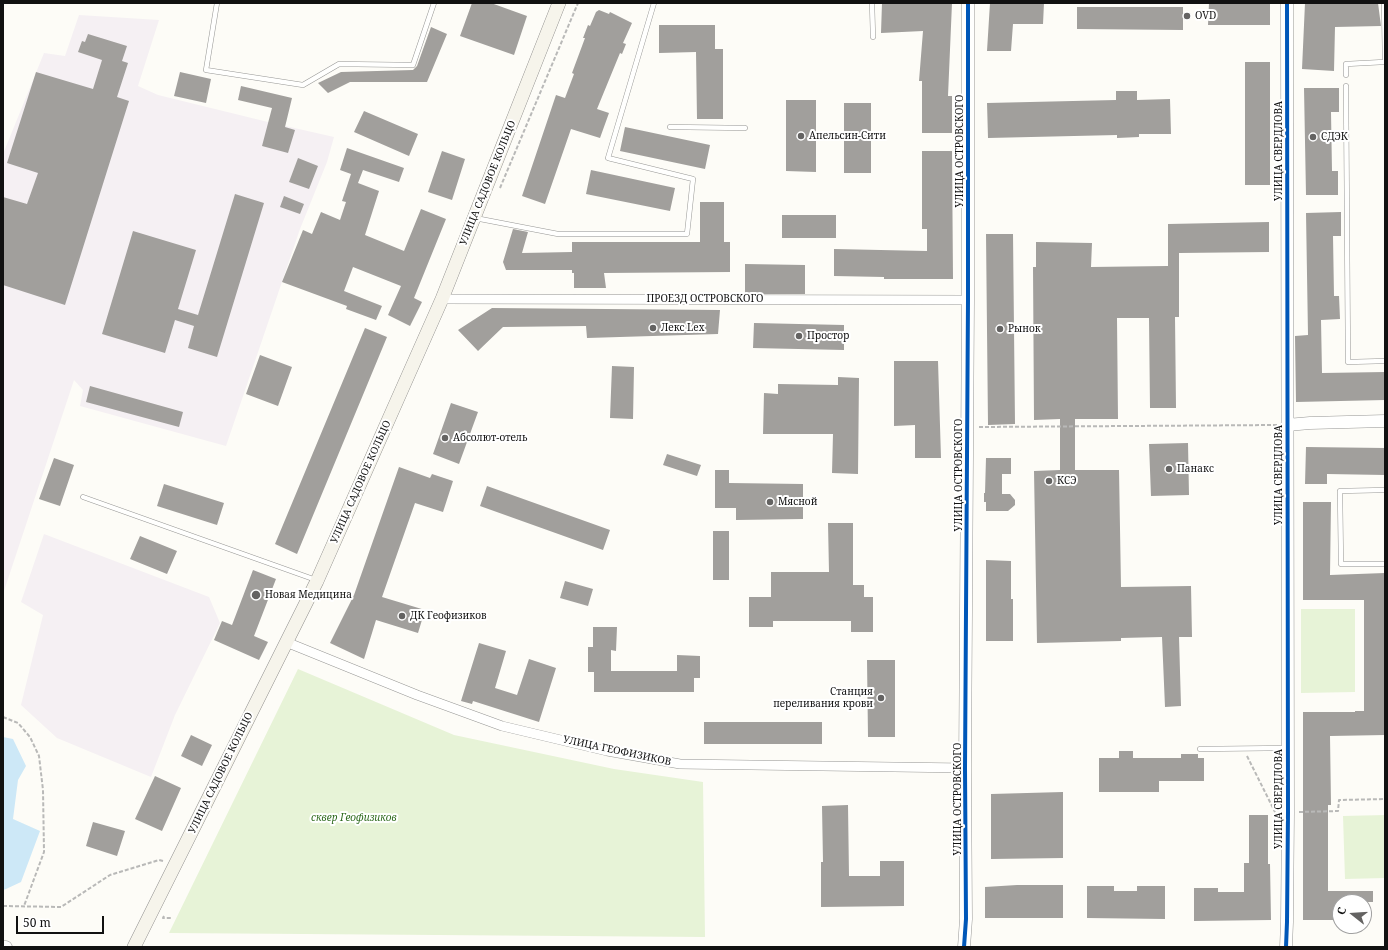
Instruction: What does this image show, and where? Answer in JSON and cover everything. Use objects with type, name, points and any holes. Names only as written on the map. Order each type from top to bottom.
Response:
[{"type":"main road","name":"УЛИЦА САДОВОЕ КОЛЬЦО","points":[[134,947],[318,581],[442,299],[559,3]]},
{"type":"street","name":"УЛИЦА ОСТРОВСКОГО","points":[[964,947],[966,919],[965,768],[968,427],[968,3]]},
{"type":"street","name":"УЛИЦА СВЕРДЛОВА","points":[[1286,947],[1287,922],[1282,812],[1288,748],[1287,3]]},
{"type":"street","name":"ПРОЕЗД ОСТРОВСКОГО","points":[[442,299],[968,300]]},
{"type":"street","points":[[1287,425],[1385,421]]},
{"type":"street","name":"УЛИЦА ГЕОФИЗИКОВ","points":[[286,642],[417,695],[502,726],[622,754],[680,764],[965,768]]},
{"type":"lane","points":[[217,3],[206,70],[303,85],[339,64],[413,65],[434,3]]},
{"type":"lane","points":[[474,218],[558,234],[688,234],[693,179],[608,158],[654,3]]},
{"type":"lane","points":[[872,3],[873,38]]},
{"type":"lane","points":[[1346,75],[1346,64],[1385,62],[1384,3]]},
{"type":"lane","points":[[1346,86],[1348,362],[1385,361]]},
{"type":"lane","points":[[670,127],[744,128]]},
{"type":"lane","points":[[1385,490],[1340,491],[1341,564],[1385,564]]},
{"type":"lane","points":[[83,497],[318,581]]},
{"type":"lane","points":[[1200,749],[1288,748]]},
{"type":"path","points":[[968,427],[1287,425]]},
{"type":"path","points":[[3,717],[18,723],[30,737],[39,756],[43,790],[44,852],[24,906]]},
{"type":"path","points":[[1244,749],[1282,812],[1338,811],[1339,800],[1385,799]]},
{"type":"path","points":[[3,906],[61,907],[110,875],[159,860],[176,865]]},
{"type":"shaded area","points":[[79,15],[159,20],[138,86],[158,95],[334,137],[327,162],[300,229],[226,446],[80,406],[83,390],[74,380],[3,594],[3,154],[44,53],[65,56]]},
{"type":"shaded area","points":[[44,534],[209,597],[220,623],[175,715],[151,777],[57,738],[21,705],[43,615],[21,602]]},
{"type":"green space","points":[[1301,609],[1355,609],[1355,692],[1301,693]]},
{"type":"green space","name":"cквер Геофизиков","points":[[298,669],[454,735],[614,769],[703,782],[705,937],[169,933]]},
{"type":"green space","points":[[1385,815],[1385,878],[1345,879],[1343,816]]},
{"type":"water","points":[[3,737],[13,739],[26,766],[18,780],[13,819],[40,831],[21,882],[3,890]]},
{"type":"building","points":[[472,3],[491,3],[527,16],[514,55],[460,36]]},
{"type":"building","points":[[882,3],[952,3],[948,96],[952,96],[952,133],[922,133],[922,81],[919,81],[923,31],[881,33]]},
{"type":"building","points":[[990,3],[1044,3],[1043,24],[1013,24],[1011,51],[987,51]]},
{"type":"building","points":[[1209,3],[1270,3],[1270,25],[1208,25]]},
{"type":"building","points":[[1305,3],[1378,3],[1381,26],[1335,27],[1334,71],[1302,69]]},
{"type":"building","points":[[1077,7],[1183,7],[1183,30],[1077,29]]},
{"type":"building","points":[[599,10],[609,14],[610,12],[632,23],[623,43],[626,44],[622,54],[620,53],[597,109],[609,113],[600,138],[571,129],[545,204],[522,196],[556,95],[565,98],[574,74],[572,73],[585,38],[583,38],[588,25],[590,26],[596,12]]},
{"type":"building","points":[[659,25],[715,25],[715,49],[723,49],[723,119],[697,119],[696,52],[659,53]]},
{"type":"building","points":[[431,27],[447,34],[427,82],[350,82],[328,93],[318,83],[341,72],[413,70],[417,66]]},
{"type":"building","points":[[88,34],[127,46],[122,61],[128,63],[117,97],[129,101],[65,305],[3,285],[3,197],[27,204],[38,173],[7,163],[36,72],[93,89],[102,60],[78,52],[82,41],[85,42]]},
{"type":"building","points":[[1245,62],[1270,62],[1270,185],[1245,185]]},
{"type":"building","points":[[180,72],[211,79],[206,103],[174,96]]},
{"type":"building","points":[[241,86],[292,98],[285,127],[295,130],[288,153],[262,146],[272,108],[238,100]]},
{"type":"building","points":[[1304,88],[1339,88],[1339,112],[1331,112],[1332,171],[1338,171],[1338,195],[1306,195]]},
{"type":"building","points":[[1116,91],[1137,91],[1137,100],[1170,99],[1171,134],[1139,134],[1139,137],[1117,138],[1117,135],[988,138],[987,103],[1116,100]]},
{"type":"building","name":"Апельсин-Сити","points":[[786,100],[816,100],[816,172],[786,171]]},
{"type":"building","points":[[844,103],[871,103],[871,173],[844,173]]},
{"type":"building","points":[[364,111],[418,134],[409,156],[354,132]]},
{"type":"building","points":[[625,127],[710,145],[705,169],[620,151]]},
{"type":"building","points":[[347,148],[404,168],[399,182],[363,170],[358,183],[379,191],[365,235],[404,251],[421,209],[446,219],[414,298],[422,302],[410,326],[388,315],[401,286],[353,267],[344,291],[382,306],[376,320],[346,309],[347,306],[282,282],[303,230],[312,234],[321,212],[340,220],[346,202],[342,201],[351,174],[340,170]]},
{"type":"building","points":[[442,151],[465,159],[452,200],[428,192]]},
{"type":"building","points":[[922,151],[952,151],[953,279],[884,279],[884,277],[834,276],[834,249],[927,251],[927,229],[922,229]]},
{"type":"building","points":[[298,158],[318,166],[309,189],[289,182]]},
{"type":"building","points":[[591,170],[675,188],[670,211],[586,194]]},
{"type":"building","points":[[235,194],[264,203],[217,357],[188,348],[194,326],[175,320],[165,353],[102,334],[133,231],[196,250],[178,309],[198,315]]},
{"type":"building","points":[[284,196],[304,204],[300,214],[280,207]]},
{"type":"building","points":[[700,202],[724,202],[724,242],[730,242],[730,272],[604,273],[606,288],[574,288],[574,273],[572,273],[572,270],[506,270],[503,262],[513,229],[528,232],[522,253],[572,252],[572,242],[700,242]]},
{"type":"building","points":[[1341,212],[1341,236],[1333,236],[1334,296],[1339,296],[1340,319],[1321,320],[1322,373],[1385,372],[1385,400],[1296,402],[1295,336],[1308,335],[1306,213]]},
{"type":"building","points":[[782,215],[836,215],[836,238],[782,238]]},
{"type":"building","points":[[1269,222],[1269,252],[1179,253],[1179,317],[1175,317],[1176,408],[1150,408],[1149,318],[1117,318],[1118,419],[1075,419],[1075,470],[1119,470],[1121,587],[1191,586],[1192,637],[1179,637],[1181,706],[1165,707],[1162,637],[1121,638],[1121,641],[1037,643],[1034,471],[1060,470],[1060,419],[1034,420],[1033,267],[1036,267],[1036,242],[1092,243],[1091,267],[1168,266],[1168,224]]},
{"type":"building","name":"Рынок","points":[[986,234],[1013,234],[1015,424],[988,425]]},
{"type":"building","points":[[745,264],[805,265],[805,294],[745,294]]},
{"type":"building","name":"Лекс Lex","points":[[492,308],[720,310],[718,334],[587,338],[586,326],[503,327],[478,351],[458,330]]},
{"type":"building","name":"Простор","points":[[754,323],[844,325],[844,350],[753,348]]},
{"type":"building","points":[[365,328],[387,337],[297,554],[275,544]]},
{"type":"building","points":[[260,355],[292,367],[278,406],[246,394]]},
{"type":"building","points":[[894,361],[938,361],[941,458],[915,458],[915,425],[894,426]]},
{"type":"building","points":[[612,366],[634,367],[633,419],[610,418]]},
{"type":"building","points":[[838,377],[859,378],[858,474],[832,473],[833,434],[763,434],[764,393],[778,394],[778,384],[838,385]]},
{"type":"building","points":[[90,386],[183,412],[179,427],[86,402]]},
{"type":"building","points":[[451,403],[478,412],[459,464],[433,454]]},
{"type":"building","name":"Панакс","points":[[1188,443],[1189,495],[1151,496],[1149,444]]},
{"type":"building","points":[[1306,447],[1385,448],[1385,475],[1327,474],[1327,484],[1305,484]]},
{"type":"building","points":[[667,454],[701,465],[697,476],[663,465]]},
{"type":"building","points":[[54,458],[74,465],[60,506],[39,499]]},
{"type":"building","points":[[986,458],[1011,458],[1011,474],[1002,474],[1002,494],[1010,494],[1015,500],[1015,505],[1008,511],[986,511],[984,493]]},
{"type":"building","points":[[399,467],[430,478],[432,474],[453,481],[443,512],[415,503],[382,597],[425,610],[418,633],[376,620],[364,659],[330,643],[354,595]]},
{"type":"building","name":"Мясной","points":[[715,470],[729,470],[729,483],[803,484],[803,519],[736,520],[736,508],[715,508]]},
{"type":"building","points":[[164,484],[224,503],[217,525],[157,506]]},
{"type":"building","points":[[487,486],[610,530],[603,550],[480,506]]},
{"type":"building","points":[[1303,502],[1331,502],[1330,575],[1385,573],[1385,735],[1330,736],[1331,805],[1328,805],[1328,891],[1373,891],[1373,902],[1372,894],[1332,894],[1332,920],[1303,920],[1303,712],[1364,711],[1364,600],[1303,600]]},
{"type":"building","points":[[828,523],[853,523],[853,585],[864,585],[864,597],[873,597],[873,632],[851,632],[851,621],[773,621],[773,627],[749,627],[749,597],[771,597],[771,572],[829,572]]},
{"type":"building","points":[[713,531],[729,531],[729,580],[713,580]]},
{"type":"building","points":[[140,536],[177,551],[167,574],[130,559]]},
{"type":"building","points":[[986,560],[1011,561],[1013,641],[986,641]]},
{"type":"building","points":[[253,570],[276,579],[254,636],[268,642],[259,660],[214,640],[222,621],[232,625]]},
{"type":"building","points":[[565,581],[593,589],[588,606],[560,598]]},
{"type":"building","points":[[593,627],[617,627],[616,651],[611,650],[611,671],[677,671],[677,655],[700,656],[700,678],[694,678],[694,692],[594,692],[594,672],[588,672],[588,647],[593,647]]},
{"type":"building","points":[[479,643],[506,651],[495,688],[517,695],[529,659],[556,668],[539,722],[473,701],[472,704],[461,701]]},
{"type":"building","name":"Станция переливания крови","points":[[867,660],[895,660],[895,737],[868,737]]},
{"type":"building","points":[[704,722],[822,722],[822,744],[704,744]]},
{"type":"building","points":[[191,735],[212,745],[202,766],[181,756]]},
{"type":"building","points":[[1119,751],[1133,751],[1133,758],[1181,758],[1181,754],[1198,754],[1198,758],[1204,758],[1204,781],[1159,781],[1159,792],[1099,792],[1099,758],[1119,758]]},
{"type":"building","points":[[155,776],[181,788],[162,831],[135,819]]},
{"type":"building","points":[[1063,792],[1063,858],[991,859],[991,794]]},
{"type":"building","points":[[848,805],[849,876],[880,876],[880,861],[904,861],[904,906],[821,907],[821,862],[823,862],[822,806]]},
{"type":"building","points":[[1249,815],[1268,815],[1268,864],[1270,864],[1271,920],[1194,921],[1194,888],[1218,888],[1218,892],[1244,892],[1244,863],[1249,863]]},
{"type":"building","points":[[93,822],[125,831],[117,856],[86,846]]},
{"type":"building","points":[[1063,885],[1063,918],[985,918],[985,887]]},
{"type":"building","points":[[1087,886],[1114,886],[1114,891],[1137,891],[1137,886],[1165,886],[1165,919],[1087,918]]},
{"type":"cycle path","points":[[964,947],[966,919],[965,768],[968,3]]},
{"type":"cycle path","points":[[1286,947],[1288,812],[1287,3]]},
{"type":"place","name":"OVD","points":[[1187,16]]},
{"type":"place","name":"Апельсин-Сити","points":[[801,136]]},
{"type":"place","name":"СДЭК","points":[[1313,137]]},
{"type":"place","name":"Лекс Lex","points":[[653,328]]},
{"type":"place","name":"Рынок","points":[[1000,329]]},
{"type":"place","name":"Простор","points":[[799,336]]},
{"type":"place","name":"Абсолют-отель","points":[[445,438]]},
{"type":"place","name":"Панакс","points":[[1169,469]]},
{"type":"place","name":"КСЭ","points":[[1049,481]]},
{"type":"place","name":"Мясной","points":[[770,502]]},
{"type":"place","name":"Новая Медицина","points":[[256,595]]},
{"type":"place","name":"ДК Геофизиков","points":[[402,616]]},
{"type":"place","name":"Станция переливания крови","points":[[881,698]]}]
